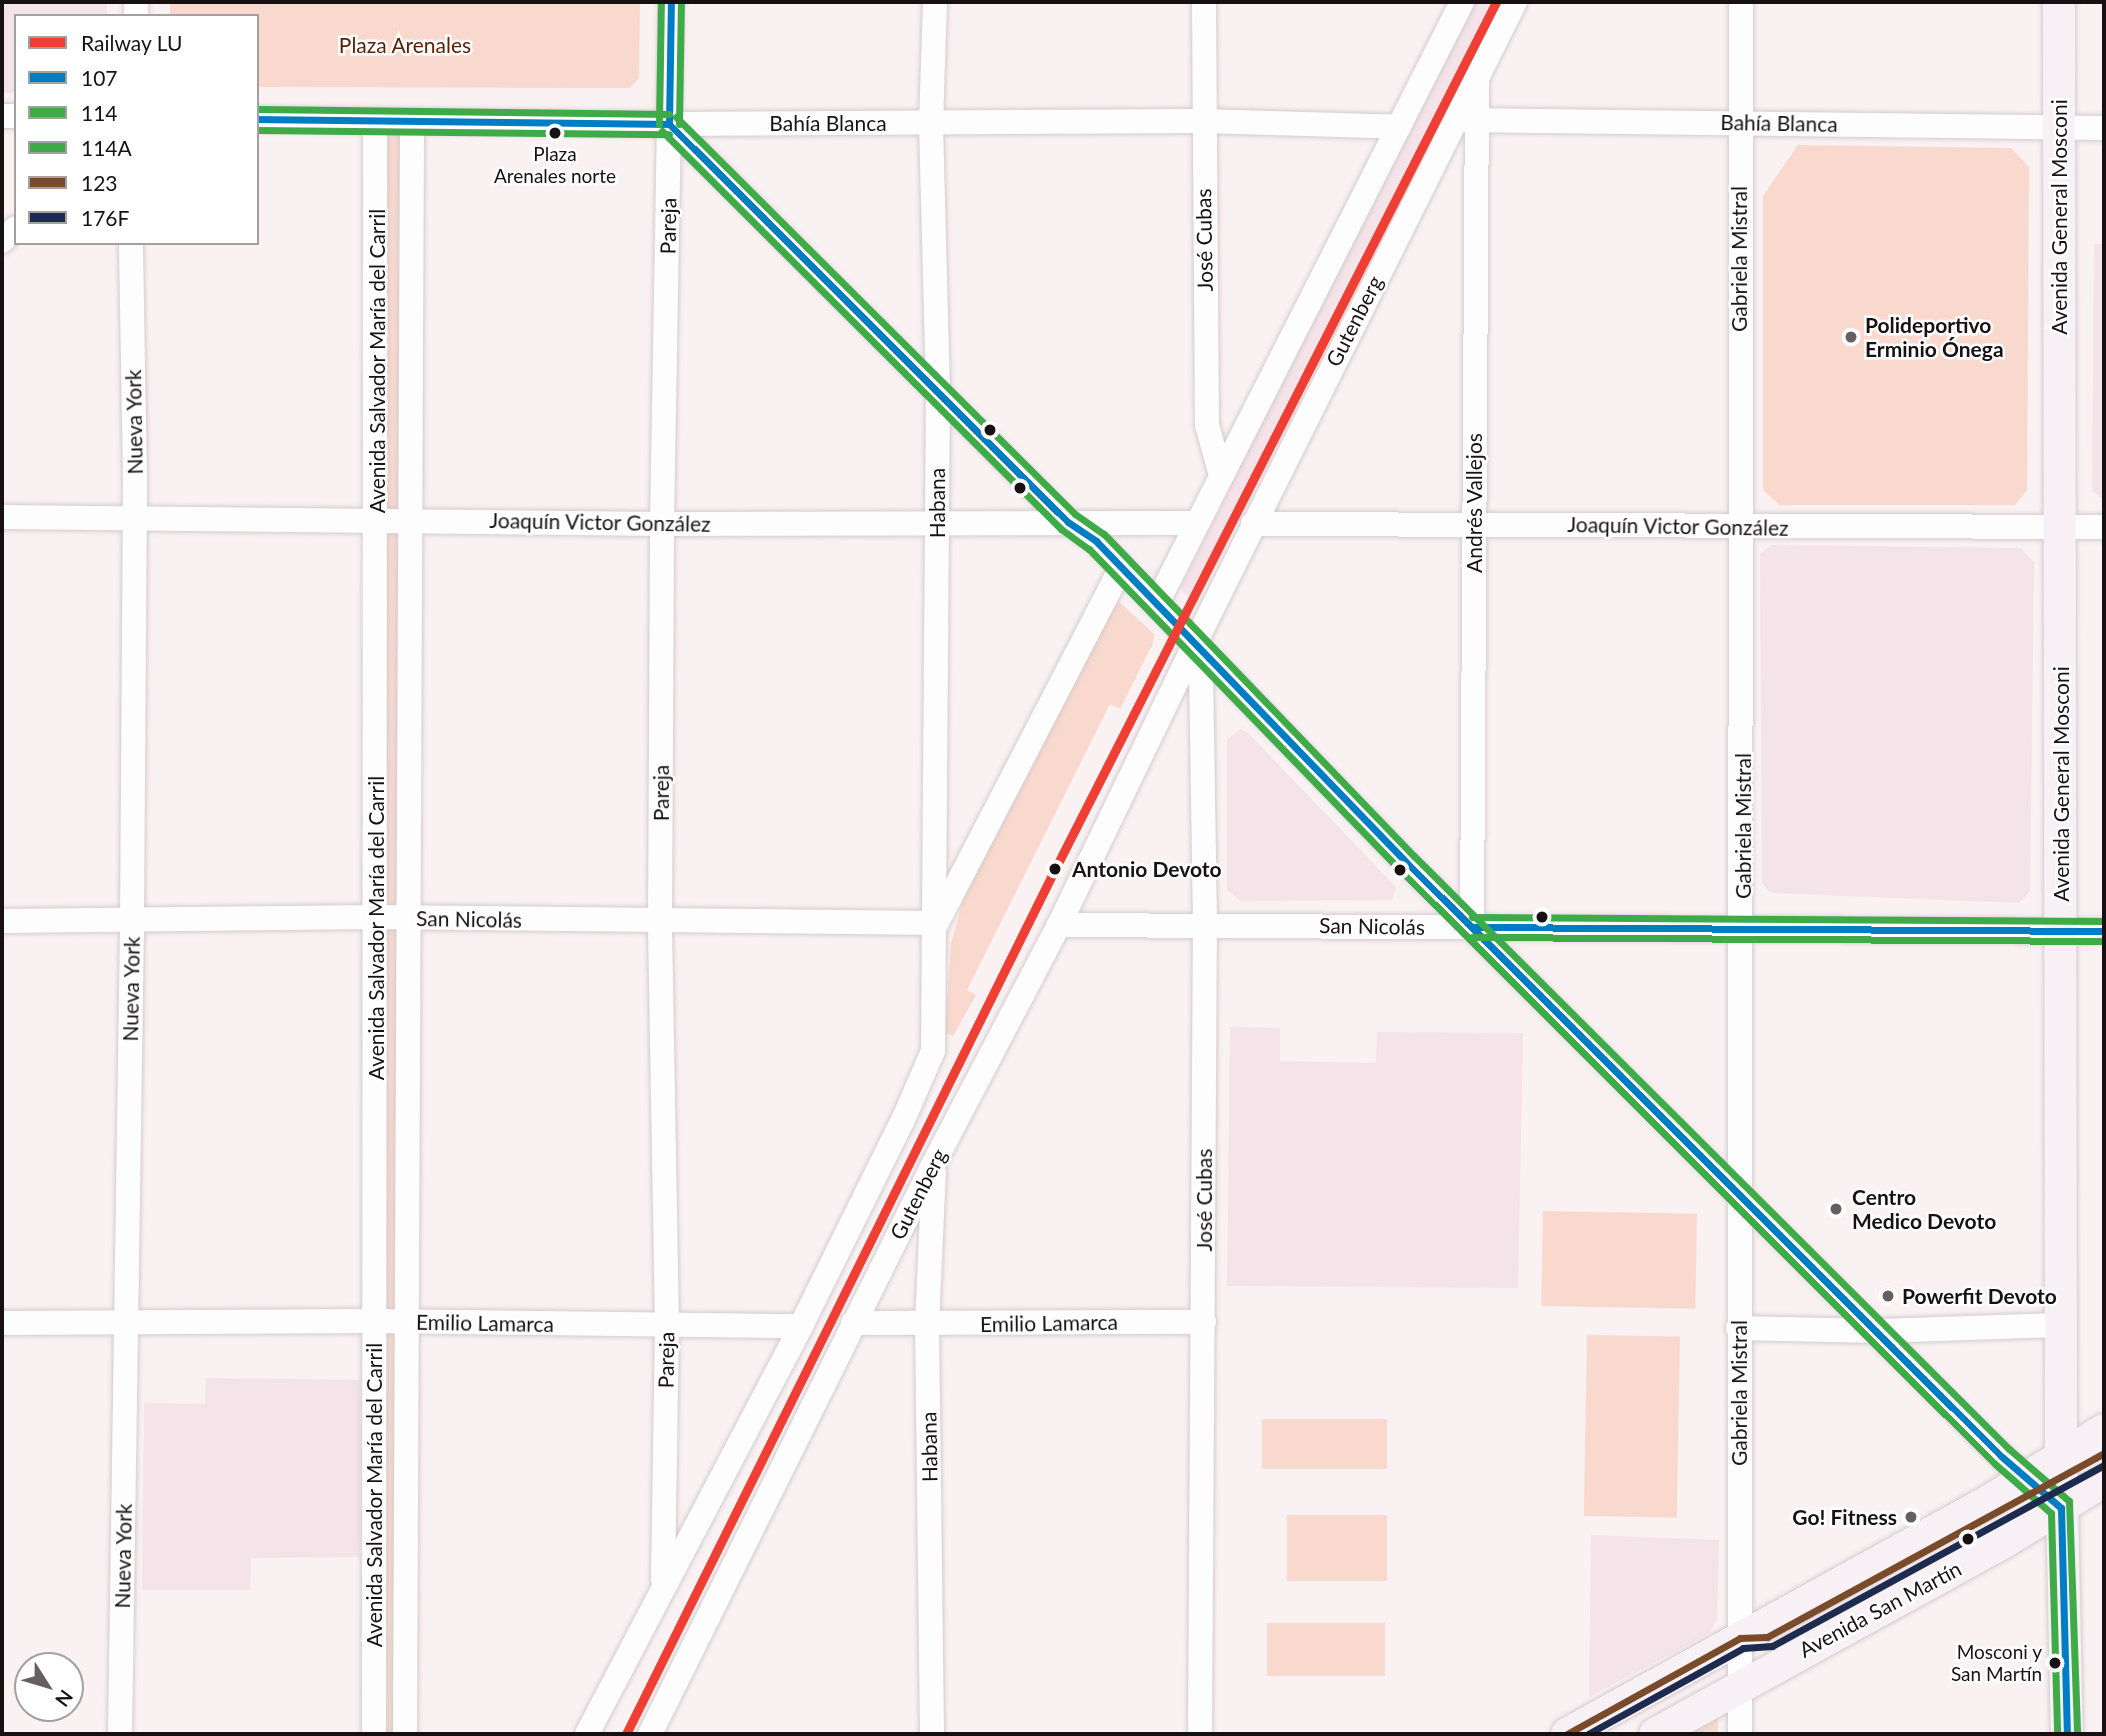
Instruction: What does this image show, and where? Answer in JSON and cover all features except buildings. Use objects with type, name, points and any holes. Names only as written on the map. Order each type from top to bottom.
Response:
[{"type":"main road","name":"Avenida General Mosconi","points":[[2059,2],[2057,128],[2062,527],[2060,1325],[2061,1508],[2067,1734]]},
{"type":"main road","name":"Avenida San Martín","points":[[1567,1734],[2026,1478],[2104,1430]]},
{"type":"main road","name":"Avenida San Martín","points":[[1655,1734],[1740,1684],[2061,1508],[2104,1481]]},
{"type":"street","name":"Pareja","points":[[663,1584],[667,1326],[660,923],[662,524],[671,2]]},
{"type":"street","name":"Habana","points":[[801,1326],[921,1082],[933,1051],[937,923],[938,392],[931,123],[935,2]]},
{"type":"street","name":"José Cubas","points":[[1204,2],[1202,121],[1207,425],[1221,476]]},
{"type":"street","points":[[1157,603],[1462,2]]},
{"type":"street","name":"Andrés Vallejos","points":[[1472,927],[1475,524],[1465,120],[1477,79],[1515,2]]},
{"type":"street","name":"Gabriela Mistral","points":[[1741,2],[1738,122],[1744,927],[1744,1198],[1738,1328],[1741,1734]]},
{"type":"street","name":"Bahía Blanca","points":[[259,119],[669,124],[1202,121],[1399,127]]},
{"type":"street","name":"Bahía Blanca","points":[[1465,120],[2104,128]]},
{"type":"street","name":"Gutenberg","points":[[650,1734],[934,1161],[1059,925],[1195,653],[1253,524],[1465,120]]},
{"type":"street","name":"Avenida Salvador María del Carril","points":[[374,1734],[378,520],[375,121]]},
{"type":"street","name":"Avenida Salvador María del Carril","points":[[405,1734],[412,121]]},
{"type":"street","points":[[669,124],[1068,522],[1096,541],[1157,603],[1195,653],[1250,715],[1270,726],[1876,1331],[2026,1478],[2061,1508]]},
{"type":"street","name":"Nueva York","points":[[120,1734],[132,921],[134,516],[131,245]]},
{"type":"street","name":"Joaquín Victor González","points":[[2,517],[134,516],[662,524],[1198,523]]},
{"type":"street","points":[[1068,522],[1086,550],[1195,653]]},
{"type":"street","name":"Joaquín Victor González","points":[[1253,524],[1741,528],[2104,527]]},
{"type":"street","points":[[937,923],[1115,579]]},
{"type":"street","name":"José Cubas","points":[[1195,653],[1205,923],[1200,1734]]},
{"type":"street","name":"San Nicolás","points":[[2,921],[410,917],[660,923],[937,923]]},
{"type":"street","name":"San Nicolás","points":[[1059,925],[1205,923],[2104,931]]},
{"type":"street","name":"Habana","points":[[932,1734],[928,1324],[934,1161]]},
{"type":"street","name":"Emilio Lamarca","points":[[2,1323],[374,1321],[801,1326]]},
{"type":"street","name":"Emilio Lamarca","points":[[853,1323],[1204,1322]]},
{"type":"street","points":[[1738,1328],[1876,1331],[2060,1325]]},
{"type":"street","points":[[587,1734],[663,1584],[801,1326]]},
{"type":"street","points":[[650,1734],[664,1734]]},
{"type":"shaded area","points":[[2,2],[107,2],[107,14],[14,14],[14,93],[2,93]]},
{"type":"shaded area","points":[[1473,2],[1505,2],[1196,606],[1180,588]]},
{"type":"shaded area","points":[[2094,244],[2104,244],[2104,500],[2092,491]]},
{"type":"shaded area","points":[[1771,545],[2021,548],[2034,562],[2030,891],[2019,903],[1771,893],[1762,883],[1760,554]]},
{"type":"shaded area","points":[[1240,729],[1248,733],[1396,887],[1392,900],[1241,901],[1227,890],[1227,740]]},
{"type":"shaded area","points":[[1230,1027],[1280,1028],[1280,1061],[1376,1063],[1377,1032],[1523,1033],[1518,1288],[1227,1286]]},
{"type":"shaded area","points":[[206,1378],[360,1380],[360,1557],[251,1558],[250,1590],[142,1590],[144,1403],[205,1404]]},
{"type":"shaded area","points":[[1591,1535],[1719,1540],[1717,1620],[1708,1634],[1589,1697]]},
{"type":"green space","name":"Plaza Arenales","points":[[170,2],[640,2],[639,78],[630,88],[259,87],[259,14],[170,14]]},
{"type":"green space","points":[[375,121],[412,121],[405,1734],[374,1734]]},
{"type":"green space","name":"Polideportivo Erminio Ónega","points":[[1798,145],[2011,148],[2029,167],[2027,490],[2015,505],[1780,505],[1763,490],[1763,196]]},
{"type":"green space","points":[[1116,599],[1154,634],[1153,643],[1120,709],[1110,704],[967,990],[976,995],[953,1036],[945,1033],[951,943],[964,897]]},
{"type":"green space","points":[[1543,1211],[1697,1214],[1695,1309],[1541,1306]]},
{"type":"green space","points":[[1587,1335],[1680,1337],[1677,1518],[1584,1516]]},
{"type":"green space","points":[[1262,1419],[1387,1419],[1387,1469],[1262,1469]]},
{"type":"green space","points":[[1287,1515],[1387,1515],[1387,1581],[1287,1581]]},
{"type":"green space","points":[[1267,1623],[1385,1623],[1385,1676],[1267,1676]]},
{"type":"green space","points":[[1718,1719],[1718,1734],[1688,1734]]},
{"type":"rail line","name":"LU","points":[[626,1734],[1055,869],[1496,2]]},
{"type":"transit line","name":"114A","points":[[659,124],[661,2]]},
{"type":"transit line","name":"107","points":[[669,124],[671,2]]},
{"type":"transit line","name":"114","points":[[679,124],[681,2]]},
{"type":"transit line","name":"114A","points":[[259,109],[669,114]]},
{"type":"transit line","name":"114A","points":[[676,117],[1075,514],[1104,534],[1414,856],[2009,1449],[2069,1501],[2077,1734]]},
{"type":"transit line","name":"107","points":[[259,119],[669,124]]},
{"type":"transit line","name":"107","points":[[669,124],[1068,522],[1096,541],[1407,863],[2002,1457],[2061,1508],[2067,1734]]},
{"type":"transit line","name":"114","points":[[259,130],[669,134]]},
{"type":"transit line","name":"114","points":[[662,131],[1061,529],[1089,549],[1400,870],[1995,1464],[2051,1513],[2057,1734]]},
{"type":"transit line","name":"114A","points":[[1472,917],[2104,921]]},
{"type":"transit line","name":"107","points":[[1472,927],[2104,931]]},
{"type":"transit line","name":"114","points":[[1472,937],[2104,941]]},
{"type":"transit line","name":"123","points":[[1567,1734],[1740,1638],[1767,1637],[2104,1453]]},
{"type":"transit line","name":"176F","points":[[1588,1734],[1743,1648],[1772,1646],[2104,1465]]},
{"type":"place","name":"Plaza Arenales norte","points":[[555,133]]},
{"type":"place","name":"Polideportivo Erminio Ónega","points":[[1851,337]]},
{"type":"place","name":"Antonio Devoto","points":[[1055,869]]},
{"type":"place","name":"Centro Medico Devoto","points":[[1836,1209]]},
{"type":"place","name":"Powerfit Devoto","points":[[1888,1296]]},
{"type":"place","name":"Go! Fitness","points":[[1911,1517]]},
{"type":"place","name":"Mosconi y San Martín","points":[[2055,1663]]}]
